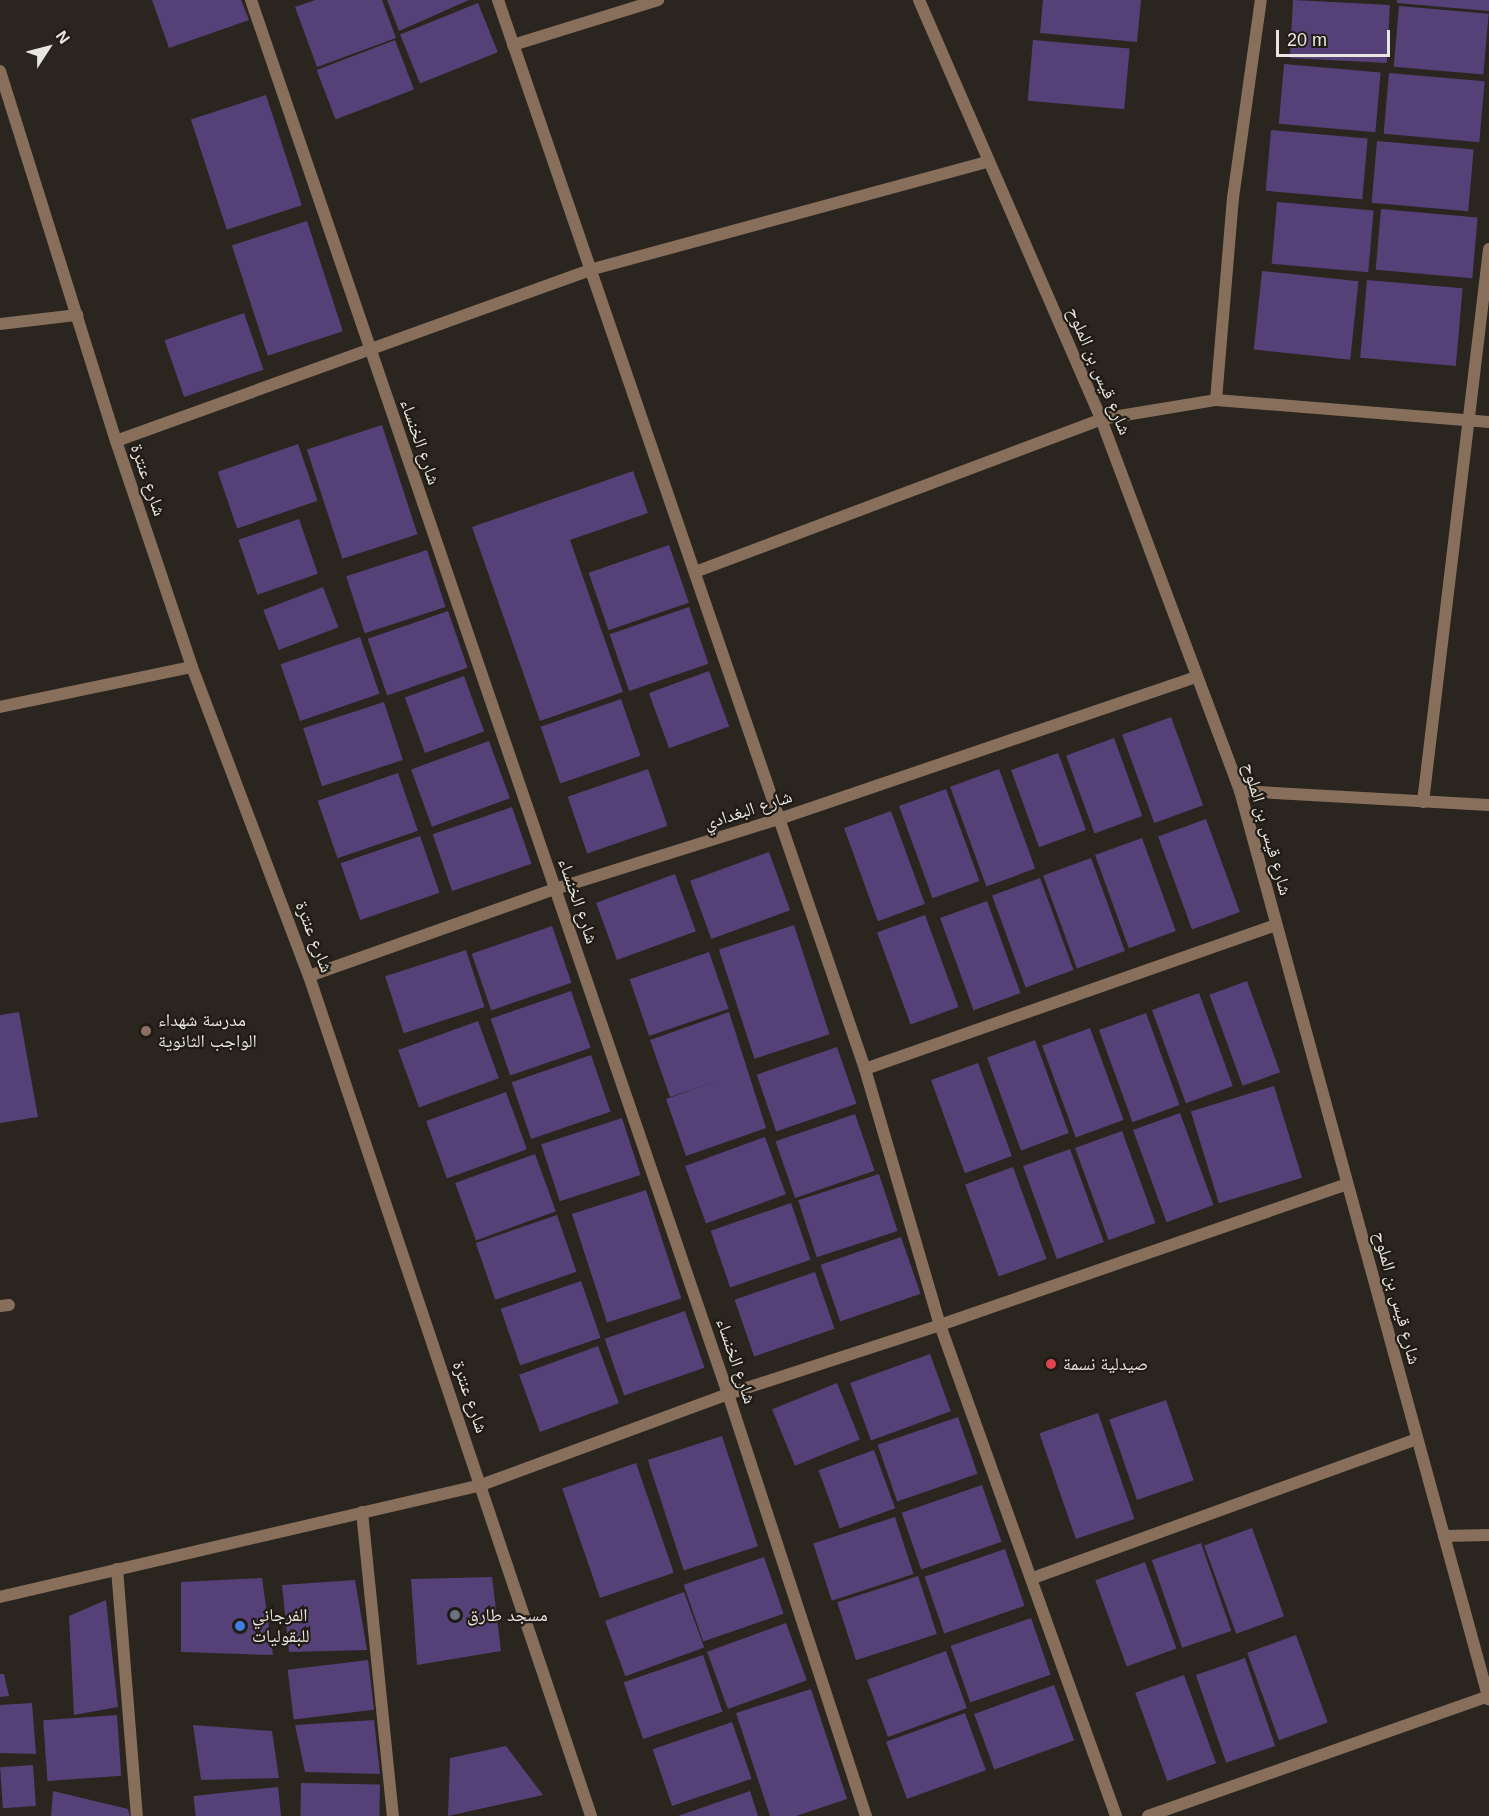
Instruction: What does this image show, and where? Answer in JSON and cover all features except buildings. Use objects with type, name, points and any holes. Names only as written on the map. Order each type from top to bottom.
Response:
[{"type":"street","name":"شارع الخنساء","points":[[251,0],[728,1394],[866,1816]]},
{"type":"street","points":[[498,0],[593,269],[865,1069],[940,1325],[1033,1578],[1116,1816]]},
{"type":"street","points":[[513,45],[658,0]]},
{"type":"street","name":"شارع قيس بن الملوح","points":[[919,0],[987,162],[1101,419],[1240,791],[1488,1698]]},
{"type":"street","points":[[1216,400],[1233,198],[1261,0]]},
{"type":"street","name":"شارع عنترة","points":[[0,71],[116,441],[192,667],[309,976],[591,1816]]},
{"type":"street","points":[[116,441],[593,269],[987,162]]},
{"type":"street","points":[[1423,802],[1489,249]]},
{"type":"street","points":[[0,324],[77,315]]},
{"type":"street","points":[[695,572],[1101,419],[1216,400],[1489,422]]},
{"type":"street","points":[[0,707],[192,667]]},
{"type":"street","name":"شارع البغدادي","points":[[309,976],[555,890],[779,819],[1197,677]]},
{"type":"street","points":[[1240,791],[1489,805]]},
{"type":"street","points":[[865,1069],[1276,925]]},
{"type":"street","points":[[0,1597],[481,1485],[728,1394],[940,1325],[1347,1184]]},
{"type":"street","points":[[1033,1578],[1417,1439]]},
{"type":"street","points":[[362,1512],[393,1816]]},
{"type":"street","points":[[1444,1536],[1489,1535]]},
{"type":"street","points":[[117,1569],[137,1816]]},
{"type":"street","points":[[1148,1816],[1488,1698]]},
{"type":"place","name":"مدرسة شهداء الواجب الثانوية","points":[[146,1031]]},
{"type":"place","name":"صيدلية نسمة","points":[[1051,1364]]},
{"type":"place","name":"مسجد طارق","points":[[455,1615]]},
{"type":"place","name":"الفرجاني للبقوليات","points":[[240,1626]]}]
